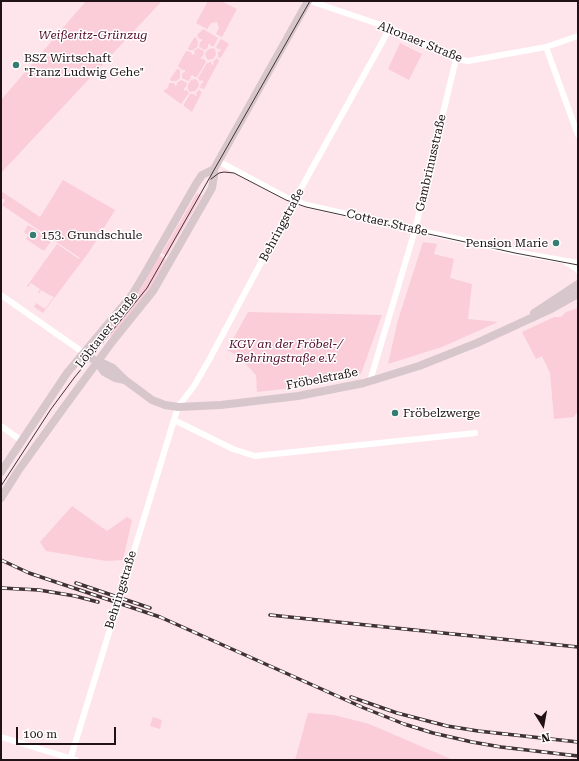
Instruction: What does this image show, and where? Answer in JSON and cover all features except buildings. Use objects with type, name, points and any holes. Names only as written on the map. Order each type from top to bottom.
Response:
[{"type":"main road","name":"Löbtauer Straße","points":[[1,498],[18,471],[97,362],[152,291],[212,188],[214,169],[218,161],[309,1]]},
{"type":"main road","name":"Löbtauer Straße","points":[[1,472],[67,373],[132,295],[202,175],[214,169]]},
{"type":"main road","name":"Fröbelstraße","points":[[84,353],[97,362],[104,372],[115,378],[125,380],[152,400],[165,405],[178,407],[244,403],[298,396],[370,382],[451,354],[568,300],[578,286]]},
{"type":"main road","name":"Fröbelstraße","points":[[519,323],[578,286]]},
{"type":"main road","points":[[568,300],[578,297]]},
{"type":"street","name":"Altonaer Straße","points":[[309,1],[390,28],[456,58],[468,61],[546,47],[578,36]]},
{"type":"street","name":"Behringstraße","points":[[72,759],[178,407],[194,386],[390,28]]},
{"type":"street","points":[[546,47],[578,135]]},
{"type":"street","name":"Gambrinusstraße","points":[[370,382],[415,230],[456,58]]},
{"type":"street","name":"Cottaer Straße","points":[[218,161],[294,201],[415,230],[516,252],[578,263]]},
{"type":"street","name":"Cottaer Straße","points":[[564,261],[578,271]]},
{"type":"street","name":"Fröbelstraße","points":[[1,295],[84,353]]},
{"type":"street","points":[[174,420],[233,449],[255,456],[475,432]]},
{"type":"street","points":[[1,426],[22,441]]},
{"type":"street","points":[[1,737],[72,759]]},
{"type":"green space","name":"Weißeritz-Grünzug","points":[[86,1],[162,1],[1,173],[1,100]]},
{"type":"green space","points":[[208,1],[221,1],[237,9],[222,37],[216,34],[219,28],[217,22],[211,23],[207,29],[196,23]]},
{"type":"green space","points":[[203,29],[218,38],[214,46],[208,44],[208,47],[205,50],[199,47],[202,39],[199,39],[197,35]]},
{"type":"green space","points":[[196,37],[198,42],[197,47],[193,50],[189,50],[188,48]]},
{"type":"green space","points":[[221,39],[229,44],[220,58],[218,57],[218,52],[221,51],[216,47]]},
{"type":"green space","points":[[400,43],[422,54],[409,80],[388,69]]},
{"type":"green space","points":[[198,48],[204,51],[201,59],[204,59],[206,62],[197,77],[194,77],[193,75],[190,76],[191,78],[188,81],[182,78],[182,73],[185,72],[185,70],[182,70],[178,66],[186,51],[191,52],[192,55],[195,54],[194,51]]},
{"type":"green space","points":[[209,49],[215,49],[216,55],[213,59],[208,60],[205,53]]},
{"type":"green space","points":[[217,58],[219,61],[204,89],[200,88],[203,80],[200,81],[198,78],[207,63],[211,62],[212,65],[214,64],[213,62]]},
{"type":"green space","points":[[177,69],[180,70],[180,78],[176,81],[171,81],[170,79]]},
{"type":"green space","points":[[195,79],[198,81],[199,86],[195,91],[190,92],[188,85],[191,80]]},
{"type":"green space","points":[[181,80],[187,83],[184,91],[187,90],[189,93],[181,104],[163,91],[168,88],[169,83],[174,83],[175,86]]},
{"type":"green space","points":[[199,90],[202,92],[192,112],[184,106],[184,104],[190,94],[194,94],[195,96]]},
{"type":"green space","points":[[63,180],[115,210],[89,252],[43,313],[34,307],[36,303],[45,309],[54,297],[41,290],[39,294],[40,289],[31,283],[28,287],[27,286],[57,244],[79,259],[80,258],[2,205],[5,200],[1,198],[1,191],[40,217]]},
{"type":"green space","points":[[197,193],[202,196],[167,256],[162,253]]},
{"type":"green space","points":[[28,225],[52,240],[44,251],[26,239],[28,235],[24,232]]},
{"type":"green space","points":[[423,242],[437,244],[434,254],[454,259],[450,278],[472,284],[468,319],[498,322],[442,347],[388,364],[398,320]]},
{"type":"green space","points":[[158,255],[168,261],[153,287],[112,338],[106,332],[136,296],[145,282]]},
{"type":"green space","points":[[578,308],[578,411],[574,417],[554,419],[550,373],[542,356],[536,359],[522,332],[554,317],[561,317],[566,312]]},
{"type":"green space","name":"KGV an der Fröbel-/ Behringstraße e.V.","points":[[248,312],[382,315],[361,374],[300,387],[257,392],[256,375],[239,357],[227,350]]},
{"type":"green space","points":[[72,506],[107,531],[127,517],[132,520],[123,560],[106,561],[46,551],[40,542]]},
{"type":"green space","points":[[308,713],[334,715],[369,724],[453,760],[295,760]]},
{"type":"green space","points":[[153,717],[162,720],[160,729],[150,726]]},
{"type":"tram line","points":[[1,486],[51,409],[74,378],[147,288],[310,1]]},
{"type":"tram line","points":[[211,179],[219,173],[234,173],[286,200],[306,207],[515,253],[578,265]]},
{"type":"railway","points":[[1,560],[29,573],[160,617],[364,708],[404,724],[433,733],[472,742],[578,756]]},
{"type":"railway","points":[[76,583],[150,608]]},
{"type":"railway","points":[[1,588],[39,590],[75,596],[98,602]]},
{"type":"railway","points":[[270,615],[578,647]]},
{"type":"railway","points":[[351,697],[397,713],[447,726],[478,731],[578,742]]},
{"type":"place","name":"BSZ Wirtschaft \"Franz Ludwig Gehe\"","points":[[16,65]]},
{"type":"place","name":"153. Grundschule","points":[[33,235]]},
{"type":"place","name":"Pension Marie","points":[[556,243]]},
{"type":"place","name":"Fröbelzwerge","points":[[395,413]]}]
